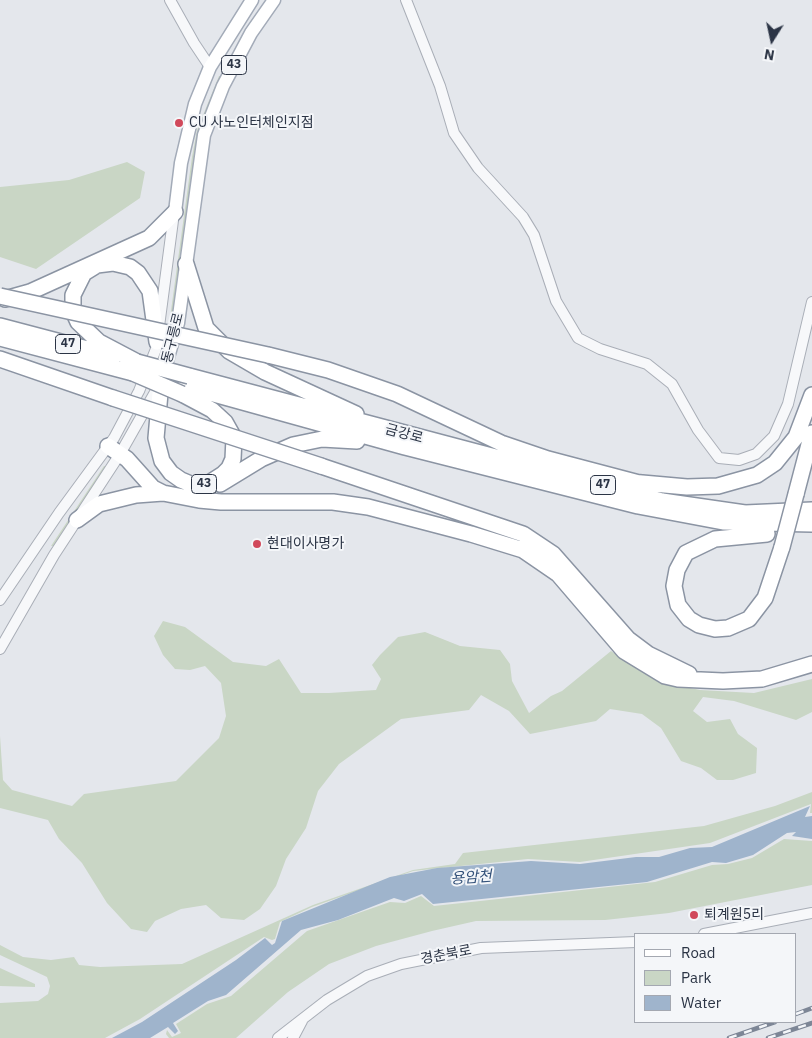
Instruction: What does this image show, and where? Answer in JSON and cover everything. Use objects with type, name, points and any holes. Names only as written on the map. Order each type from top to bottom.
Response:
[{"type":"highway","points":[[0,300],[30,292],[149,238],[174,212]]},
{"type":"highway","points":[[135,367],[100,342],[78,322],[73,311],[73,295],[84,273],[97,265],[113,263],[130,267],[138,272],[150,290],[157,342]]},
{"type":"highway","points":[[186,264],[206,328],[229,351],[264,372],[398,433]]},
{"type":"highway","points":[[0,296],[328,370],[396,394],[501,443],[548,460],[639,483]]},
{"type":"highway","name":"금강로","points":[[0,326],[135,367],[185,386],[552,486],[691,518],[748,524],[812,524]]},
{"type":"highway","name":"금강로","points":[[0,338],[135,367]]},
{"type":"highway","points":[[0,359],[523,534],[553,554],[628,639],[648,654],[682,672],[723,681]]},
{"type":"highway","name":"43","points":[[161,382],[156,438],[162,461],[171,473],[186,483],[209,483],[229,468],[233,459],[234,438],[224,422],[185,386]]},
{"type":"highway","name":"금강로","points":[[185,386],[398,433],[654,499],[719,511],[780,513],[812,510]]},
{"type":"highway","points":[[528,467],[639,483],[688,487],[718,486],[757,474],[775,463],[796,437],[812,395]]},
{"type":"highway","points":[[812,433],[796,494],[782,547],[765,598],[749,619],[740,625],[728,628],[706,628],[689,619],[678,605],[674,586],[676,570],[686,553],[696,546],[727,536],[812,531]]},
{"type":"highway","points":[[178,495],[214,488],[261,459],[308,441],[334,438],[405,447]]},
{"type":"highway","points":[[114,450],[153,488],[163,493]]},
{"type":"highway","points":[[77,520],[99,504],[136,494],[163,493],[206,501],[333,502],[368,507],[511,545],[523,550],[558,574],[624,651],[665,676],[678,679],[723,681],[762,679],[812,670]]},
{"type":"highway","points":[[762,679],[812,664]]},
{"type":"main road","name":"동구릉로","points":[[174,212],[181,163],[196,104],[210,67],[252,0]]},
{"type":"main road","name":"동구릉로","points":[[161,382],[176,332],[204,135],[223,86],[252,33],[274,0]]},
{"type":"street","points":[[170,0],[210,67]]},
{"type":"street","points":[[406,0],[440,86],[454,134],[478,168],[524,217],[534,235],[556,301],[578,338],[600,349],[646,364],[672,384],[698,430],[719,458],[739,460],[756,454],[774,436],[788,404],[812,302]]},
{"type":"street","name":"동구릉로","points":[[0,649],[54,554],[77,520],[114,450],[139,391],[157,342],[174,212]]},
{"type":"street","name":"동구릉로","points":[[0,600],[59,513],[114,450],[161,382]]},
{"type":"street","points":[[709,933],[812,913]]},
{"type":"street","name":"경춘북로","points":[[278,1038],[327,1000],[367,976],[401,964],[482,948],[634,942]]},
{"type":"street","points":[[293,1038],[304,1017]]},
{"type":"green space","points":[[219,76],[221,76],[172,320],[170,318],[197,130]]},
{"type":"green space","points":[[127,162],[145,172],[140,198],[36,269],[0,257],[0,187],[69,180]]},
{"type":"green space","points":[[104,466],[107,466],[54,546],[51,546]]},
{"type":"green space","points":[[163,621],[185,627],[233,662],[266,666],[279,659],[301,693],[376,690],[381,679],[372,665],[380,655],[398,637],[425,632],[460,646],[500,650],[510,664],[512,681],[529,713],[551,696],[562,691],[611,651],[657,681],[700,690],[754,693],[812,679],[812,712],[796,720],[734,701],[703,697],[693,711],[707,722],[730,719],[738,734],[757,748],[756,773],[733,780],[717,780],[701,768],[681,761],[661,728],[642,714],[610,709],[596,721],[530,734],[509,711],[481,695],[469,710],[401,719],[339,764],[318,791],[306,828],[286,859],[276,886],[260,909],[244,920],[221,918],[206,905],[181,909],[155,921],[147,932],[131,929],[107,903],[82,863],[59,839],[48,820],[0,808],[0,736],[3,780],[12,790],[72,806],[84,794],[176,781],[219,738],[226,716],[221,683],[205,666],[190,670],[175,669],[163,655],[154,636]]},
{"type":"green space","points":[[812,792],[812,813],[810,813],[811,804],[710,843],[580,862],[528,859],[413,871],[312,907],[280,922],[275,939],[272,940],[264,937],[140,1019],[105,1038],[0,1038],[0,1003],[38,1001],[48,994],[50,986],[47,977],[0,955],[0,945],[23,957],[51,960],[74,957],[79,965],[100,967],[182,964],[313,905],[413,870],[455,864],[463,853],[704,826],[775,806]]},
{"type":"green space","points":[[784,839],[812,841],[812,885],[669,913],[605,920],[476,921],[432,931],[376,946],[329,964],[288,992],[236,1038],[169,1038],[166,1034],[167,1030],[172,1037],[181,1033],[176,1024],[207,1004],[231,996],[307,931],[390,902],[405,903],[421,896],[434,906],[655,882],[712,865],[728,864],[752,858]]},
{"type":"green space","points":[[0,968],[35,984],[35,987],[0,986]]},
{"type":"water","name":"용암천","points":[[810,806],[805,817],[812,816],[812,839],[792,836],[796,832],[787,833],[753,855],[726,863],[712,862],[647,882],[433,904],[422,894],[404,901],[394,898],[338,920],[301,930],[226,995],[208,1001],[173,1023],[178,1031],[175,1034],[168,1027],[150,1038],[112,1038],[142,1022],[236,960],[265,938],[272,945],[275,943],[282,921],[390,877],[437,868],[531,861],[580,864],[636,857],[659,857],[690,848],[712,847]]},
{"type":"railway","points":[[797,1014],[812,1008]]},
{"type":"railway","points":[[729,1038],[772,1023]]},
{"type":"railway","points":[[768,1038],[812,1023]]},
{"type":"place","name":"CU 사노인터체인지점","points":[[179,123]]},
{"type":"place","name":"현대이사명가","points":[[257,544]]},
{"type":"place","name":"퇴계원5리","points":[[694,915]]}]
